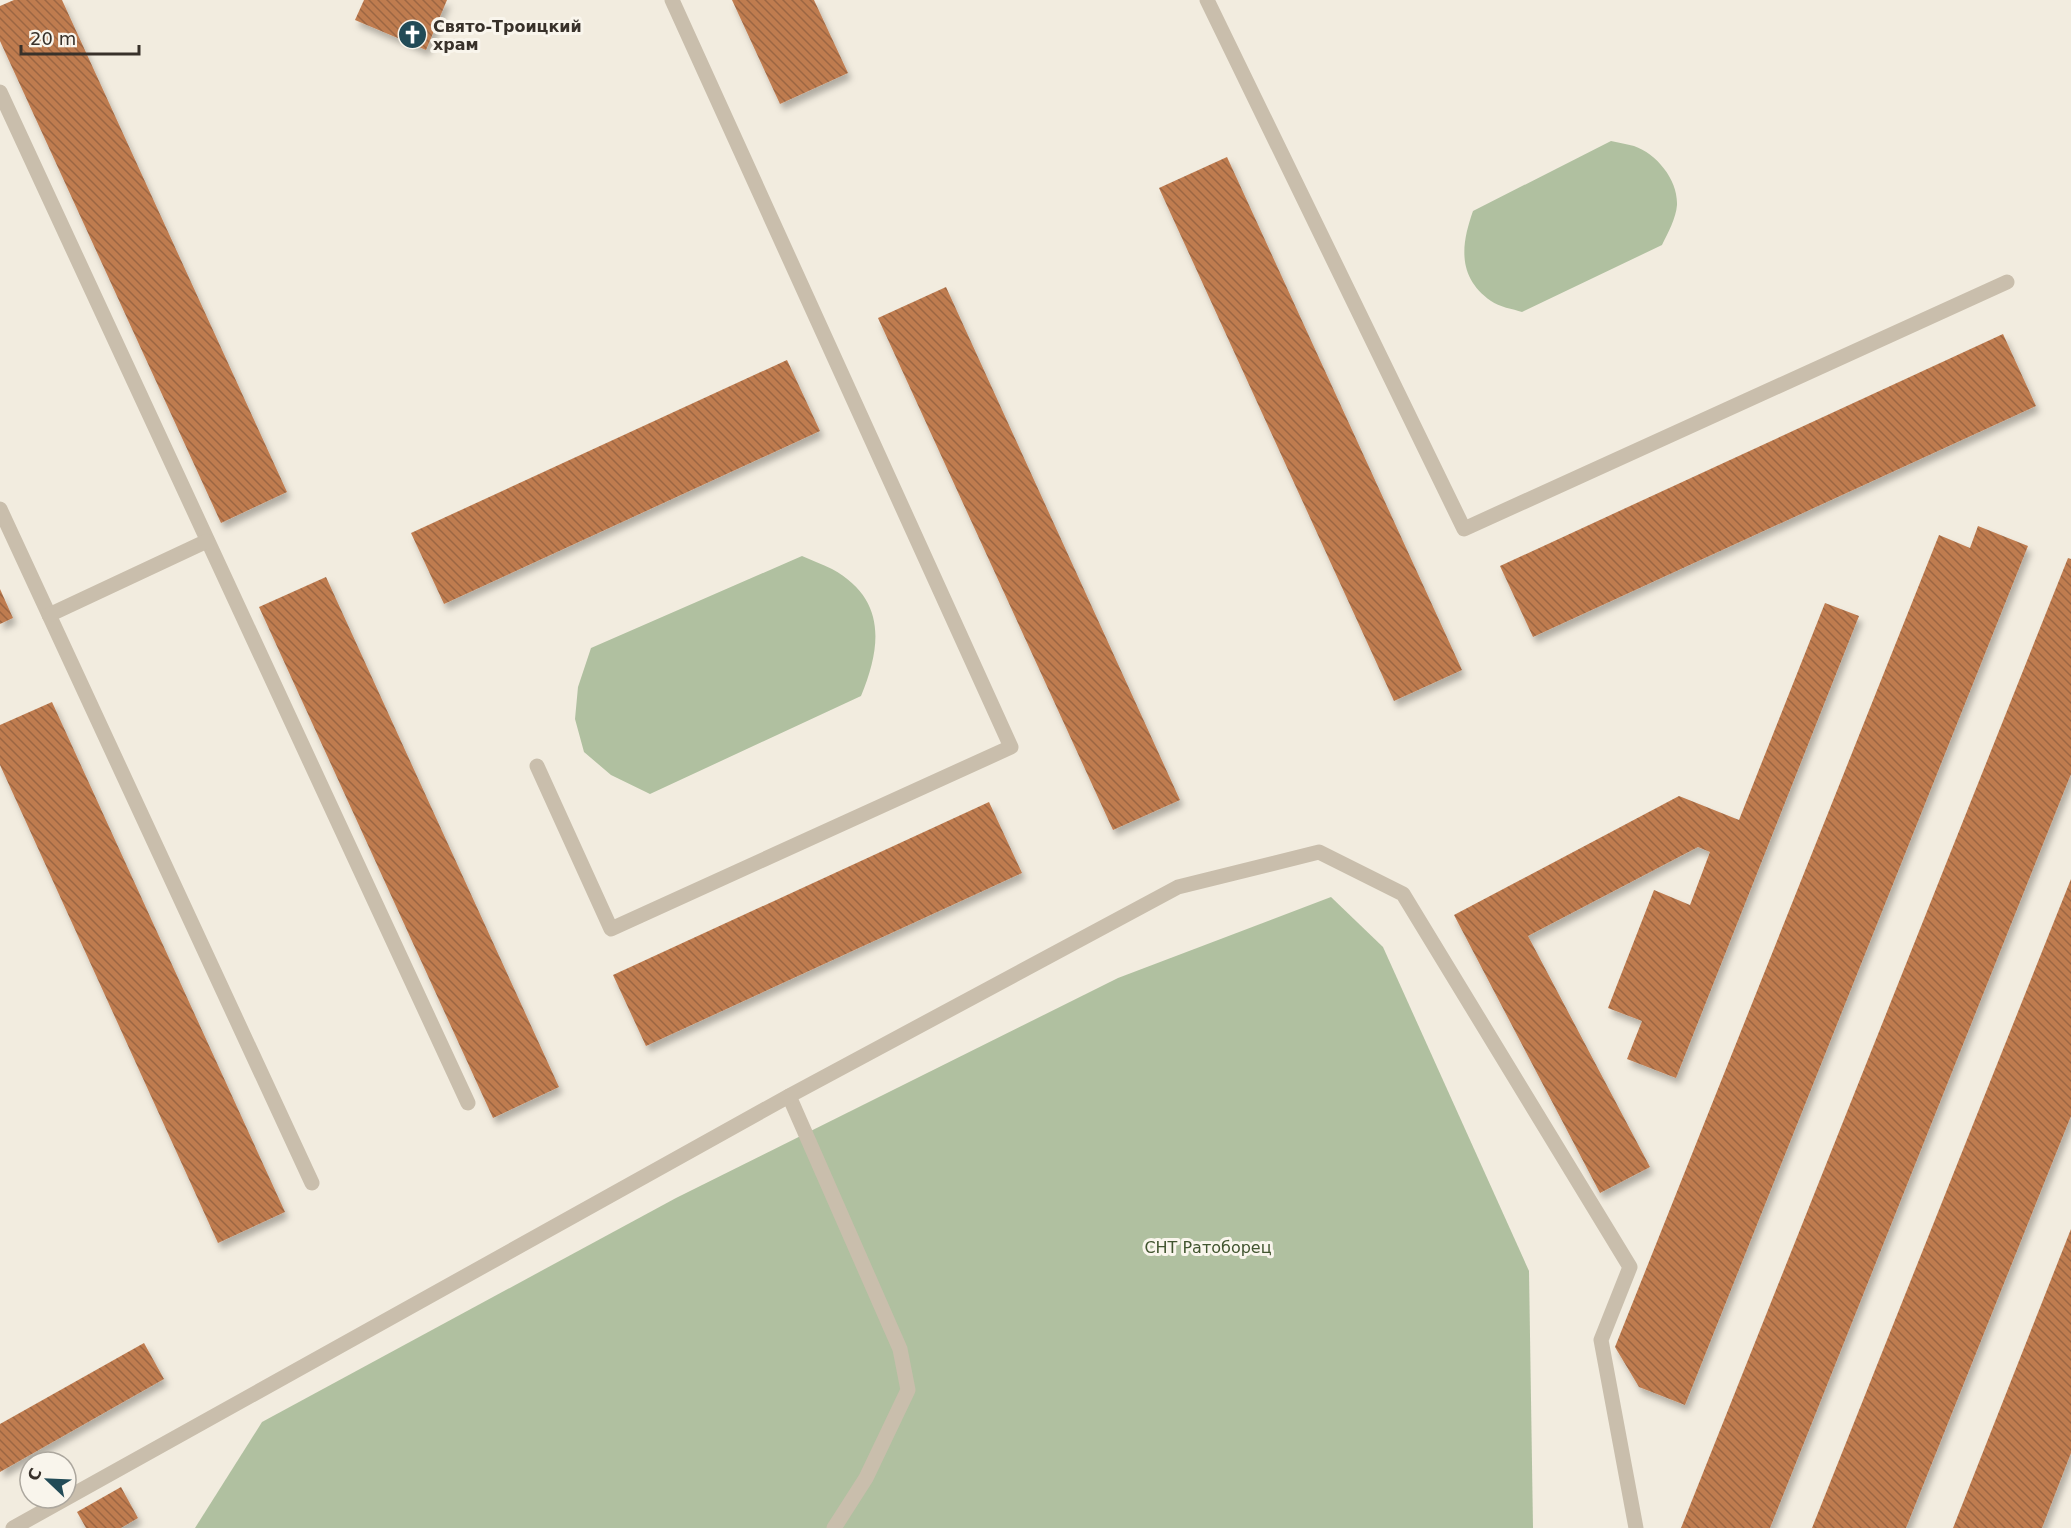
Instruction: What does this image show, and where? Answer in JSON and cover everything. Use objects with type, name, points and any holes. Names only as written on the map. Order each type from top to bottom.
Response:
[{"type":"lane","points":[[537,766],[611,929],[1011,747],[672,0]]},
{"type":"lane","points":[[1207,0],[1464,529],[2007,282]]},
{"type":"lane","points":[[0,92],[468,1103]]},
{"type":"lane","points":[[0,509],[312,1183]]},
{"type":"lane","points":[[49,615],[207,541]]},
{"type":"lane","points":[[13,1528],[789,1096],[1178,887],[1319,852],[1403,894],[1630,1267],[1601,1340],[1635,1528]]},
{"type":"lane","points":[[789,1096],[900,1349],[908,1390],[866,1478],[834,1528]]},
{"type":"green space","points":[[1611,141],[1634,146],[1651,155],[1670,177],[1677,205],[1662,245],[1522,312],[1491,301],[1472,282],[1467,271],[1464,248],[1473,211]]},
{"type":"green space","points":[[802,556],[832,569],[850,581],[862,594],[870,609],[875,625],[875,641],[873,659],[861,696],[650,794],[611,775],[584,752],[575,719],[578,687],[591,648]]},
{"type":"green space","name":"СНТ Ратоборец","points":[[1331,897],[1383,947],[1529,1271],[1533,1528],[195,1528],[262,1422],[676,1198],[1118,978]]},
{"type":"building","points":[[14,0],[62,0],[287,492],[221,523],[0,41],[0,6]]},
{"type":"building","name":"Свято-Троицкий храм","points":[[364,0],[447,0],[426,50],[355,20]]},
{"type":"building","points":[[732,0],[814,0],[848,73],[780,104]]},
{"type":"building","points":[[1227,157],[1462,670],[1394,701],[1159,188]]},
{"type":"building","points":[[946,287],[1180,800],[1113,830],[878,318]]},
{"type":"building","points":[[2003,334],[2036,406],[1533,637],[1500,566]]},
{"type":"building","points":[[787,360],[820,431],[444,604],[411,533]]},
{"type":"building","points":[[1978,526],[2028,546],[1685,1405],[1639,1387],[1615,1347],[1939,535],[1970,548]]},
{"type":"building","points":[[2068,558],[2071,559],[2071,774],[1770,1528],[1681,1528]]},
{"type":"building","points":[[326,577],[559,1087],[493,1118],[259,607]]},
{"type":"building","points":[[0,589],[13,618],[0,624]]},
{"type":"building","points":[[1825,603],[1859,616],[1676,1078],[1627,1059],[1642,1021],[1608,1008],[1654,890],[1690,905],[1710,852],[1698,847],[1528,936],[1650,1167],[1600,1193],[1454,915],[1679,796],[1739,820]]},
{"type":"building","points":[[52,702],[285,1212],[218,1243],[0,765],[0,725]]},
{"type":"building","points":[[989,802],[1022,873],[646,1046],[613,975]]},
{"type":"building","points":[[2071,879],[2071,1116],[1906,1528],[1812,1528]]},
{"type":"building","points":[[2071,1229],[2071,1453],[2042,1528],[1953,1528]]},
{"type":"building","points":[[144,1343],[164,1379],[39,1450],[18,1450],[18,1462],[0,1472],[0,1424]]},
{"type":"building","points":[[121,1487],[138,1518],[121,1528],[86,1528],[77,1512]]},
{"type":"place","name":"Свято-Троицкий храм","points":[[412,35]]}]
